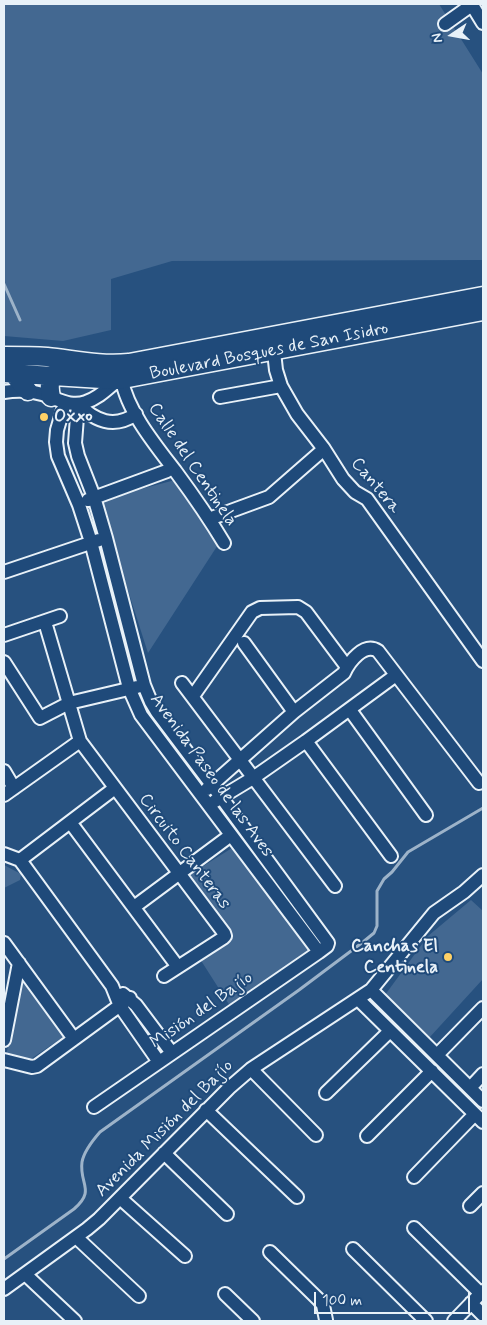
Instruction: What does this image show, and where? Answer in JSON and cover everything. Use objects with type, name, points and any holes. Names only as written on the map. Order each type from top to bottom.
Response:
[{"type":"main road","name":"Boulevard Bosques de San Isidro","points":[[4,356],[114,365],[483,296]]},
{"type":"main road","name":"Boulevard Bosques de San Isidro","points":[[7,375],[120,380],[483,311]]},
{"type":"main road","points":[[58,400],[49,388],[49,383],[66,360]]},
{"type":"main road","points":[[7,375],[28,391]]},
{"type":"street","points":[[445,24],[473,4],[483,23]]},
{"type":"street","name":"Cantera","points":[[274,352],[280,386],[297,414],[324,449],[343,479],[355,492],[367,499],[483,661]]},
{"type":"street","points":[[7,375],[32,357]]},
{"type":"street","points":[[4,392],[28,391],[78,404],[96,398],[120,380]]},
{"type":"street","name":"Calle del Centinela","points":[[120,380],[126,398],[155,445],[209,519],[224,543]]},
{"type":"street","points":[[220,397],[280,386]]},
{"type":"street","name":"Avenida Paseo de las Aves","points":[[58,400],[56,442],[58,456],[79,505],[91,542],[129,688],[141,716],[231,835],[323,948]]},
{"type":"street","points":[[78,404],[86,412],[108,422],[119,422],[136,414]]},
{"type":"street","name":"Avenida Paseo de las Aves","points":[[78,404],[75,443],[78,456],[94,497],[144,685],[151,702],[221,797],[323,948]]},
{"type":"street","points":[[209,519],[269,497],[324,449]]},
{"type":"street","points":[[79,505],[94,497],[167,471]]},
{"type":"street","points":[[4,572],[106,538]]},
{"type":"street","points":[[107,602],[122,598]]},
{"type":"street","points":[[192,696],[252,612],[260,608],[298,607],[306,612],[347,666]]},
{"type":"street","points":[[4,635],[60,616]]},
{"type":"street","points":[[45,622],[80,741],[115,788]]},
{"type":"street","points":[[244,643],[294,712]]},
{"type":"street","points":[[200,794],[212,786],[294,712],[344,673],[354,657],[369,648],[374,648],[378,651],[479,783]]},
{"type":"street","points":[[4,662],[40,718],[69,704],[144,685]]},
{"type":"street","points":[[210,806],[306,741],[396,675]]},
{"type":"street","points":[[182,683],[335,886]]},
{"type":"street","points":[[350,710],[426,815]]},
{"type":"street","points":[[4,771],[9,791],[80,741]]},
{"type":"street","points":[[306,741],[391,856]]},
{"type":"street","name":"Circuito Canteras","points":[[20,860],[115,788],[225,936],[164,976]]},
{"type":"street","points":[[70,822],[178,967]]},
{"type":"street","points":[[134,907],[231,835]]},
{"type":"street","points":[[4,854],[20,860],[125,1002],[159,1062]]},
{"type":"street","name":"Avenida Misión del Bajío","points":[[4,1289],[99,1219],[206,1110],[251,1069],[371,990],[434,913],[464,892],[483,875]]},
{"type":"street","points":[[4,943],[74,1038]]},
{"type":"street","name":"Misión del Bajío","points":[[94,1107],[323,948]]},
{"type":"street","points":[[4,1040],[19,963]]},
{"type":"street","points":[[371,990],[483,1101]]},
{"type":"street","points":[[358,999],[479,1118],[414,1176]]},
{"type":"street","points":[[125,1002],[136,1005],[172,1053]]},
{"type":"street","points":[[4,1060],[34,1067],[125,1002]]},
{"type":"street","points":[[437,1056],[483,1008]]},
{"type":"street","points":[[326,1093],[390,1030]]},
{"type":"street","points":[[251,1069],[316,1135]]},
{"type":"street","points":[[369,1133],[432,1072]]},
{"type":"street","points":[[470,1088],[483,1074]]},
{"type":"street","points":[[206,1110],[297,1197]]},
{"type":"street","points":[[164,1153],[227,1214]]},
{"type":"street","points":[[470,1206],[483,1193]]},
{"type":"street","points":[[120,1198],[185,1256]]},
{"type":"street","points":[[414,1228],[482,1292],[454,1321]]},
{"type":"street","points":[[76,1237],[140,1296]]},
{"type":"street","points":[[353,1249],[426,1321]]},
{"type":"street","points":[[270,1252],[323,1305],[326,1321]]},
{"type":"street","points":[[25,1274],[75,1321]]},
{"type":"street","points":[[225,1294],[253,1321]]},
{"type":"street","points":[[471,1303],[483,1315]]},
{"type":"shaded area","points":[[4,4],[439,4],[483,74],[483,260],[172,261],[111,279],[111,330],[63,341],[4,336]]},
{"type":"shaded area","points":[[179,479],[223,537],[148,653],[99,500]]},
{"type":"shaded area","points":[[232,848],[311,950],[230,1006],[200,959],[229,936],[186,877]]},
{"type":"shaded area","points":[[4,865],[21,874],[20,880],[4,888]]},
{"type":"shaded area","name":"Canchas El Centinela","points":[[471,900],[483,911],[483,979],[429,1038],[385,995],[428,936]]},
{"type":"shaded area","points":[[24,978],[66,1035],[25,1063],[6,1055]]},
{"type":"waterway","points":[[4,284],[20,320]]},
{"type":"waterway","points":[[4,1259],[81,1202],[85,1192],[82,1170],[83,1158],[89,1146],[100,1132],[299,990],[374,933],[377,926],[377,891],[384,879],[408,852],[483,808]]},
{"type":"place","name":"Oxxo","points":[[44,417]]},
{"type":"place","name":"Canchas El Centinela","points":[[448,957]]}]
